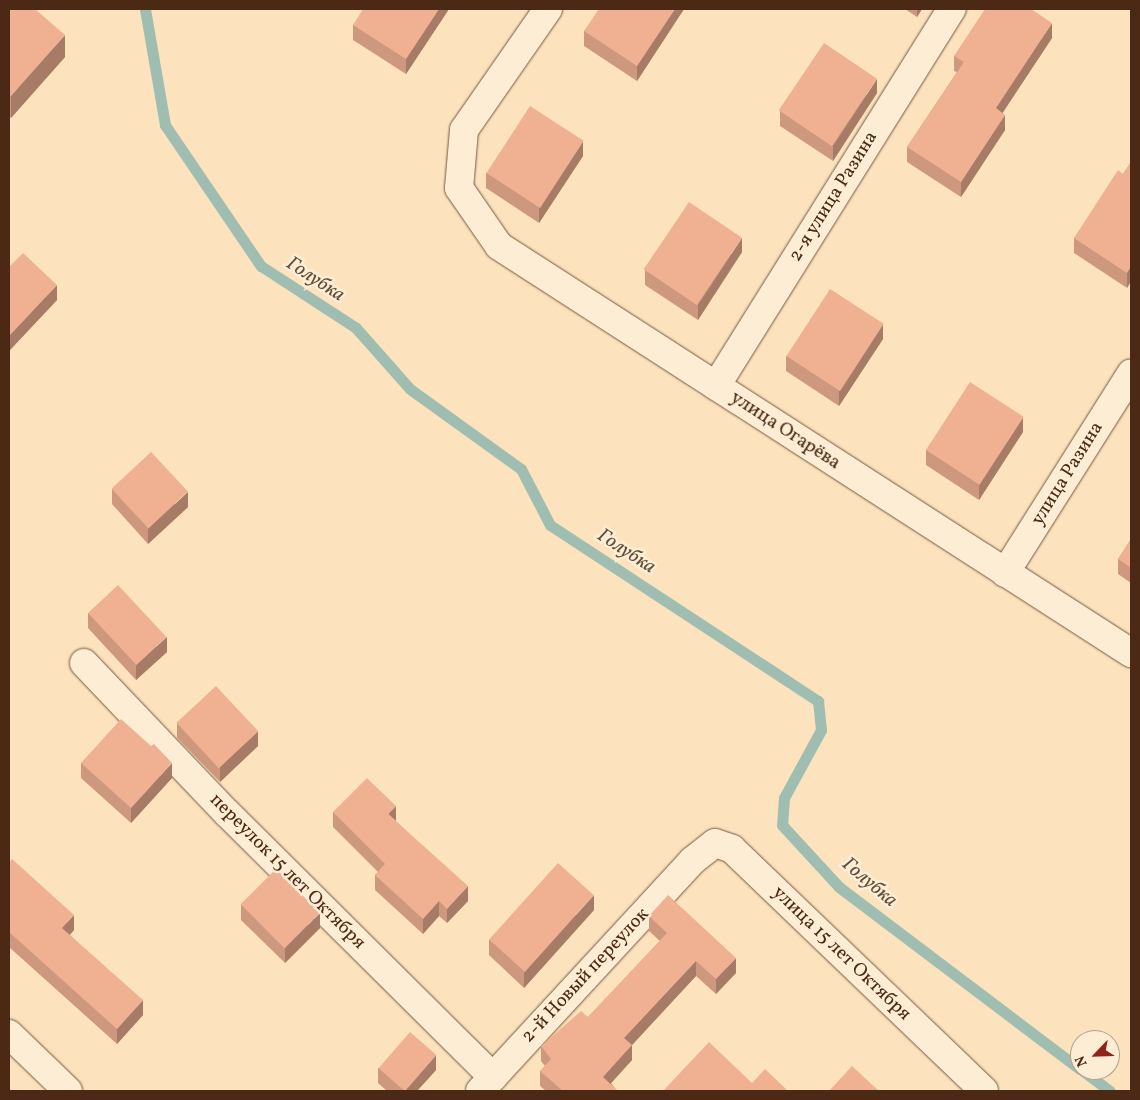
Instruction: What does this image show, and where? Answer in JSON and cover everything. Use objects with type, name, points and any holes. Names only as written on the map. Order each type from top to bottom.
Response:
[{"type":"street","name":"улица Огарёва","points":[[548,9],[464,130],[459,188],[498,246],[1131,653]]},
{"type":"street","name":"2-я улица Разина","points":[[716,386],[952,9]]},
{"type":"street","name":"улица Разина","points":[[1005,573],[1131,374]]},
{"type":"street","name":"переулок 15 лет Октября","points":[[84,663],[487,1084]]},
{"type":"street","name":"улица 15 лет Октября","points":[[692,861],[715,843],[732,850],[984,1091]]},
{"type":"street","name":"2-й Новый переулок","points":[[487,1084],[692,861]]},
{"type":"street","points":[[9,1034],[68,1091]]},
{"type":"building","points":[[9,9],[35,9],[65,35],[11,96],[9,94]]},
{"type":"building","points":[[363,9],[439,9],[406,59],[353,25]]},
{"type":"building","points":[[599,9],[675,9],[637,66],[584,31]]},
{"type":"building","points":[[985,9],[1031,9],[1052,23],[996,108],[1005,115],[961,182],[907,147],[964,62],[954,56]]},
{"type":"building","points":[[824,43],[877,79],[832,146],[779,110]]},
{"type":"building","points":[[530,106],[584,141],[540,208],[486,173]]},
{"type":"building","points":[[1131,162],[1131,266],[1127,273],[1074,238],[1118,170],[1123,174]]},
{"type":"building","points":[[689,202],[742,238],[697,305],[644,269]]},
{"type":"building","points":[[23,253],[57,285],[10,335],[9,267]]},
{"type":"building","points":[[830,289],[884,324],[840,391],[786,356]]},
{"type":"building","points":[[970,382],[1024,417],[980,485],[926,450]]},
{"type":"building","points":[[151,452],[188,491],[148,528],[112,489]]},
{"type":"building","points":[[1131,539],[1131,568],[1118,559]]},
{"type":"building","points":[[118,585],[166,637],[136,665],[88,613]]},
{"type":"building","points":[[216,686],[258,731],[219,768],[177,723]]},
{"type":"building","points":[[121,719],[151,746],[154,744],[172,763],[131,808],[81,763]]},
{"type":"building","points":[[367,778],[396,806],[388,814],[468,886],[447,909],[439,901],[423,919],[375,875],[385,864],[333,812]]},
{"type":"building","points":[[12,859],[74,915],[62,928],[143,1000],[117,1029],[9,932],[9,863]]},
{"type":"building","points":[[558,863],[594,895],[525,972],[489,940]]},
{"type":"building","points":[[276,869],[320,913],[284,948],[241,904]]},
{"type":"building","points":[[668,895],[736,958],[716,979],[696,961],[624,1038],[632,1045],[603,1077],[616,1091],[563,1091],[540,1071],[551,1059],[541,1046],[581,1011],[588,1017],[667,933],[649,916]]},
{"type":"building","points":[[410,1032],[436,1055],[405,1091],[379,1068]]},
{"type":"building","points":[[709,1042],[752,1083],[765,1069],[788,1091],[663,1091]]},
{"type":"building","points":[[852,1066],[879,1091],[829,1091]]},
{"type":"waterway","name":"Голубка","points":[[145,9],[165,125],[261,266],[356,328],[410,389],[521,469],[550,525],[818,701],[821,730],[784,798],[782,825],[839,887],[1070,1061]]},
{"type":"waterway","name":"Голубка","points":[[1095,1080],[1110,1091]]}]
